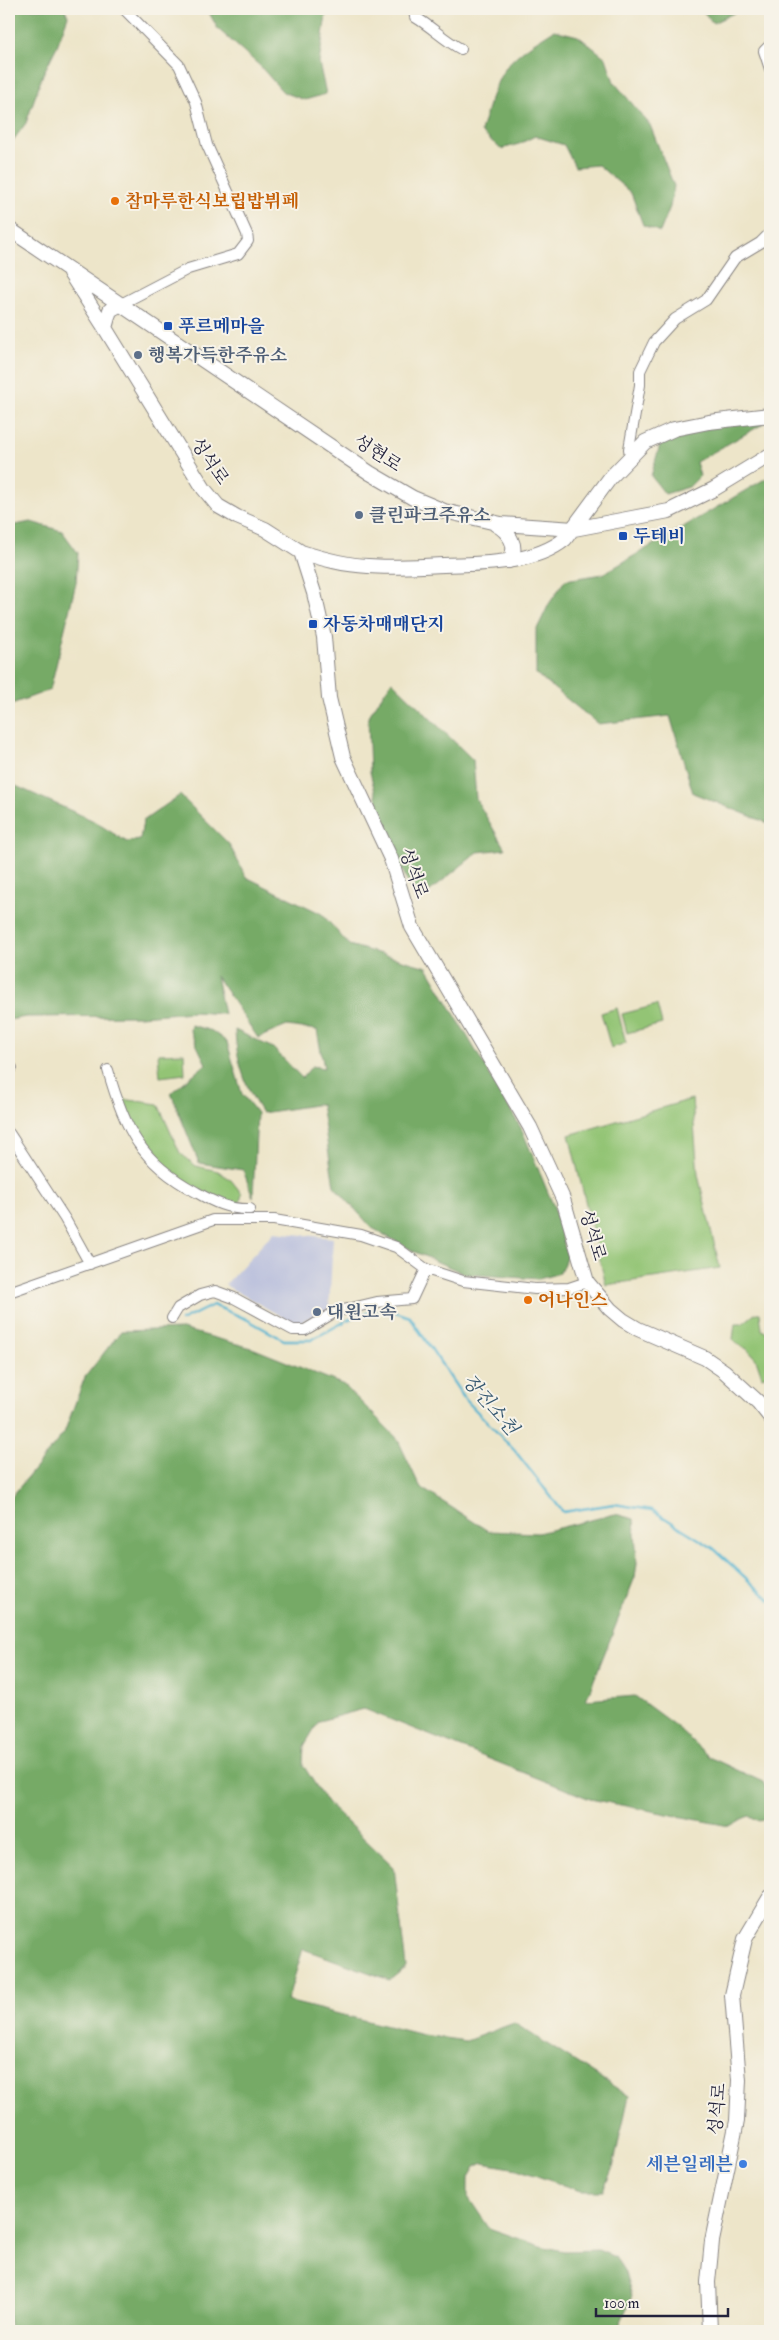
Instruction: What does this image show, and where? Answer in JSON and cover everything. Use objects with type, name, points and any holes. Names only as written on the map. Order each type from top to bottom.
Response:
[{"type":"street","points":[[105,328],[110,310],[188,269],[238,254],[248,241],[247,234],[207,144],[196,102],[182,71],[167,51],[124,9]]},
{"type":"street","points":[[414,9],[415,17],[433,28],[446,42],[461,49]]},
{"type":"street","points":[[770,44],[764,52],[770,69]]},
{"type":"street","name":"성현로","points":[[9,229],[370,473],[413,498],[444,511],[490,522],[527,527],[574,529],[669,511],[714,489],[770,455]]},
{"type":"street","points":[[630,455],[629,449],[640,385],[640,371],[654,342],[675,319],[706,300],[736,258],[760,243],[770,233]]},
{"type":"street","name":"성석로","points":[[66,266],[204,489],[218,506],[237,517],[266,529],[300,552],[314,593],[324,637],[329,698],[343,757],[391,859],[412,927],[530,1127],[563,1198],[587,1282],[610,1309],[631,1324],[697,1354],[724,1371],[758,1402],[770,1417]]},
{"type":"street","points":[[300,552],[330,561],[367,566],[404,567],[509,561],[559,544],[574,529],[610,478],[630,455],[645,442],[674,429],[709,422],[770,415]]},
{"type":"street","points":[[490,522],[506,530],[511,538],[512,555],[509,561]]},
{"type":"street","points":[[108,1070],[118,1108],[133,1136],[154,1164],[183,1186],[214,1202],[238,1209],[250,1209]]},
{"type":"street","points":[[9,1133],[65,1219],[90,1264]]},
{"type":"street","points":[[9,1292],[214,1220],[274,1220],[361,1234],[396,1247],[426,1269],[463,1281],[536,1289],[569,1288],[587,1282]]},
{"type":"street","points":[[172,1318],[178,1308],[200,1295],[215,1291],[234,1298],[293,1330],[305,1330],[335,1312],[377,1302],[412,1299],[426,1269]]},
{"type":"street","name":"성석로","points":[[710,2331],[708,2282],[712,2241],[737,2121],[739,2080],[732,1995],[745,1939],[770,1897]]},
{"type":"shaded area","points":[[274,1232],[333,1238],[329,1309],[295,1324],[225,1285]]},
{"type":"green space","points":[[9,9],[65,9],[68,16],[57,46],[43,74],[26,123],[9,146]]},
{"type":"green space","points":[[207,9],[325,9],[326,15],[319,63],[326,94],[305,100],[283,92],[259,65],[218,29]]},
{"type":"green space","points":[[701,9],[742,9],[713,23]]},
{"type":"green space","points":[[554,30],[578,36],[606,58],[614,82],[650,125],[674,186],[670,207],[660,232],[643,225],[631,193],[598,165],[575,167],[564,145],[535,136],[519,144],[501,149],[481,132],[495,88],[507,66],[523,50]]},
{"type":"green space","points":[[748,423],[763,424],[696,462],[700,476],[689,487],[665,494],[651,476],[661,441],[709,426]]},
{"type":"green space","points":[[770,476],[770,824],[693,793],[670,716],[598,724],[536,674],[536,631],[549,604],[565,580],[603,574]]},
{"type":"green space","points":[[31,522],[62,531],[78,553],[76,583],[50,690],[9,705],[9,526]]},
{"type":"green space","points":[[392,681],[473,760],[476,799],[505,849],[478,852],[424,896],[411,890],[383,824],[370,772],[368,717]]},
{"type":"green space","points":[[9,783],[92,820],[127,842],[140,840],[143,821],[180,795],[229,844],[246,877],[322,914],[349,945],[427,967],[522,1130],[554,1207],[567,1256],[560,1273],[539,1279],[465,1274],[415,1252],[372,1228],[334,1186],[321,1104],[262,1113],[251,1094],[243,1074],[237,1052],[235,1030],[273,1048],[302,1078],[312,1066],[324,1068],[317,1030],[287,1026],[258,1038],[216,976],[224,1014],[193,1012],[140,1016],[26,1017],[9,1020]]},
{"type":"green space","points":[[657,1005],[662,1024],[627,1033],[622,1014]]},
{"type":"green space","points":[[617,1008],[626,1043],[611,1048],[601,1013]]},
{"type":"green space","points":[[191,1025],[212,1031],[227,1042],[242,1094],[257,1113],[253,1197],[243,1170],[199,1163],[171,1093],[206,1064],[190,1031]]},
{"type":"green space","points":[[184,1053],[185,1074],[160,1077],[158,1054]]},
{"type":"green space","points":[[122,1099],[158,1104],[180,1153],[196,1166],[218,1171],[231,1180],[242,1194],[238,1209],[190,1188],[156,1159],[136,1133]]},
{"type":"green space","points":[[692,1099],[698,1175],[720,1268],[606,1285],[569,1135]]},
{"type":"green space","points":[[756,1313],[760,1313],[762,1330],[770,1333],[770,1374],[762,1377],[756,1359],[747,1349],[736,1343],[733,1339],[735,1324],[742,1324]]},
{"type":"green space","points":[[182,1329],[252,1348],[344,1385],[397,1438],[420,1487],[488,1531],[538,1533],[615,1514],[634,1519],[637,1563],[635,1577],[586,1700],[635,1696],[677,1727],[709,1757],[763,1782],[770,1797],[770,1818],[759,1821],[750,1816],[729,1826],[590,1799],[364,1709],[319,1721],[304,1746],[303,1765],[327,1803],[394,1867],[406,1967],[390,1980],[303,1949],[287,2001],[423,2035],[466,2041],[514,2023],[629,2096],[613,2167],[603,2191],[580,2191],[517,2169],[483,2163],[475,2167],[468,2179],[468,2197],[489,2228],[540,2246],[564,2251],[598,2250],[615,2257],[625,2272],[632,2296],[617,2331],[9,2331],[9,1500],[64,1433],[85,1377],[121,1331]]},
{"type":"waterway","name":"장진소천","points":[[181,1321],[213,1305],[246,1319],[284,1340],[311,1340],[359,1314],[390,1310],[410,1317],[464,1398],[515,1451],[563,1512],[614,1504],[652,1510],[713,1548],[770,1600]]},
{"type":"place","name":"참마루한식보립밥뷔페","points":[[115,201]]},
{"type":"place","name":"푸르메마을","points":[[168,326]]},
{"type":"place","name":"행복가득한주유소","points":[[138,355]]},
{"type":"place","name":"클린파크주유소","points":[[359,515]]},
{"type":"place","name":"두테비","points":[[623,536]]},
{"type":"place","name":"자동차매매단지","points":[[313,624]]},
{"type":"place","name":"어나인스","points":[[528,1300]]},
{"type":"place","name":"대원고속","points":[[317,1312]]},
{"type":"place","name":"세븐일레븐","points":[[743,2164]]}]
